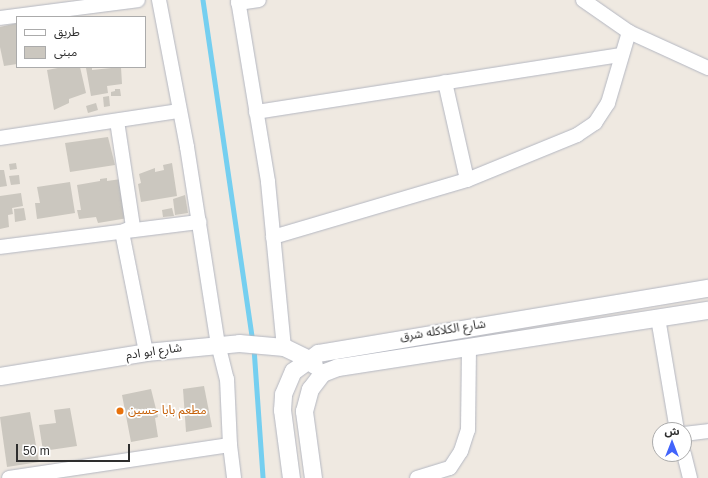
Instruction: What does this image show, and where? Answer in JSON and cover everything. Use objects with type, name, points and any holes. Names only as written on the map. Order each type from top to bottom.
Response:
[{"type":"street","points":[[0,18],[88,3],[138,0]]},
{"type":"street","points":[[158,0],[199,222],[218,344],[227,379],[230,445],[234,478]]},
{"type":"street","points":[[259,0],[238,2],[268,182],[284,347]]},
{"type":"street","points":[[583,0],[629,32],[708,68]]},
{"type":"street","points":[[274,238],[468,180],[577,135],[595,123],[608,103],[629,32]]},
{"type":"street","points":[[256,112],[621,55]]},
{"type":"street","points":[[445,82],[468,180]]},
{"type":"street","points":[[0,138],[179,111]]},
{"type":"street","points":[[117,121],[133,227],[122,232]]},
{"type":"street","points":[[0,247],[199,222]]},
{"type":"street","points":[[122,232],[146,352]]},
{"type":"street","name":"شارع الكلاكله شرق","points":[[291,478],[282,401],[288,377],[307,358],[331,349],[708,288]]},
{"type":"street","name":"شارع الكلاكله شرق","points":[[322,373],[338,367],[708,310]]},
{"type":"street","points":[[658,318],[676,422]]},
{"type":"street","name":"شارع ابو ادم","points":[[0,376],[146,352],[239,343],[284,347],[307,358],[322,373]]},
{"type":"street","points":[[417,478],[450,468],[461,451],[468,430],[469,347]]},
{"type":"street","points":[[313,478],[304,411],[310,389],[322,373]]},
{"type":"street","points":[[692,433],[708,431]]},
{"type":"street","points":[[10,478],[73,473],[230,445]]},
{"type":"street","points":[[686,462],[690,478]]},
{"type":"building","points":[[16,23],[16,64],[4,66],[0,47],[0,27]]},
{"type":"building","points":[[58,68],[80,68],[86,93],[69,99],[69,103],[54,110],[47,70]]},
{"type":"building","points":[[86,68],[92,68],[92,70],[121,68],[122,84],[107,86],[108,93],[91,96]]},
{"type":"building","points":[[115,89],[120,89],[121,96],[111,96],[111,92],[115,91]]},
{"type":"building","points":[[109,96],[110,106],[104,107],[103,97]]},
{"type":"building","points":[[96,103],[98,110],[88,113],[86,106]]},
{"type":"building","points":[[108,137],[115,165],[70,172],[65,143]]},
{"type":"building","points":[[16,163],[17,169],[10,170],[9,164]]},
{"type":"building","points":[[172,163],[177,196],[141,202],[138,184],[141,183],[139,174],[155,168],[155,172],[164,170],[163,165]]},
{"type":"building","points":[[0,170],[4,170],[7,186],[0,187]]},
{"type":"building","points":[[19,175],[20,184],[11,185],[9,176]]},
{"type":"building","points":[[107,178],[107,181],[121,179],[128,218],[98,223],[96,217],[79,219],[77,210],[81,210],[77,185],[100,181],[100,179]]},
{"type":"building","points":[[70,182],[75,213],[37,219],[35,203],[40,203],[37,187]]},
{"type":"building","points":[[21,193],[23,206],[12,208],[13,214],[8,215],[9,227],[0,229],[0,196]]},
{"type":"building","points":[[185,195],[188,213],[175,215],[173,199]]},
{"type":"building","points":[[24,208],[26,220],[15,222],[14,209]]},
{"type":"building","points":[[172,208],[174,216],[163,217],[162,210]]},
{"type":"building","points":[[204,386],[212,427],[186,432],[183,389]]},
{"type":"building","points":[[151,389],[158,417],[155,418],[158,437],[131,442],[122,395]]},
{"type":"building","points":[[70,408],[77,446],[43,451],[39,425],[56,423],[54,410]]},
{"type":"building","points":[[30,412],[39,462],[7,467],[0,417]]},
{"type":"waterway","points":[[203,0],[253,341]]},
{"type":"waterway","points":[[254,348],[263,478]]},
{"type":"place","name":"مطعم بابا حسين","points":[[120,411]]}]
